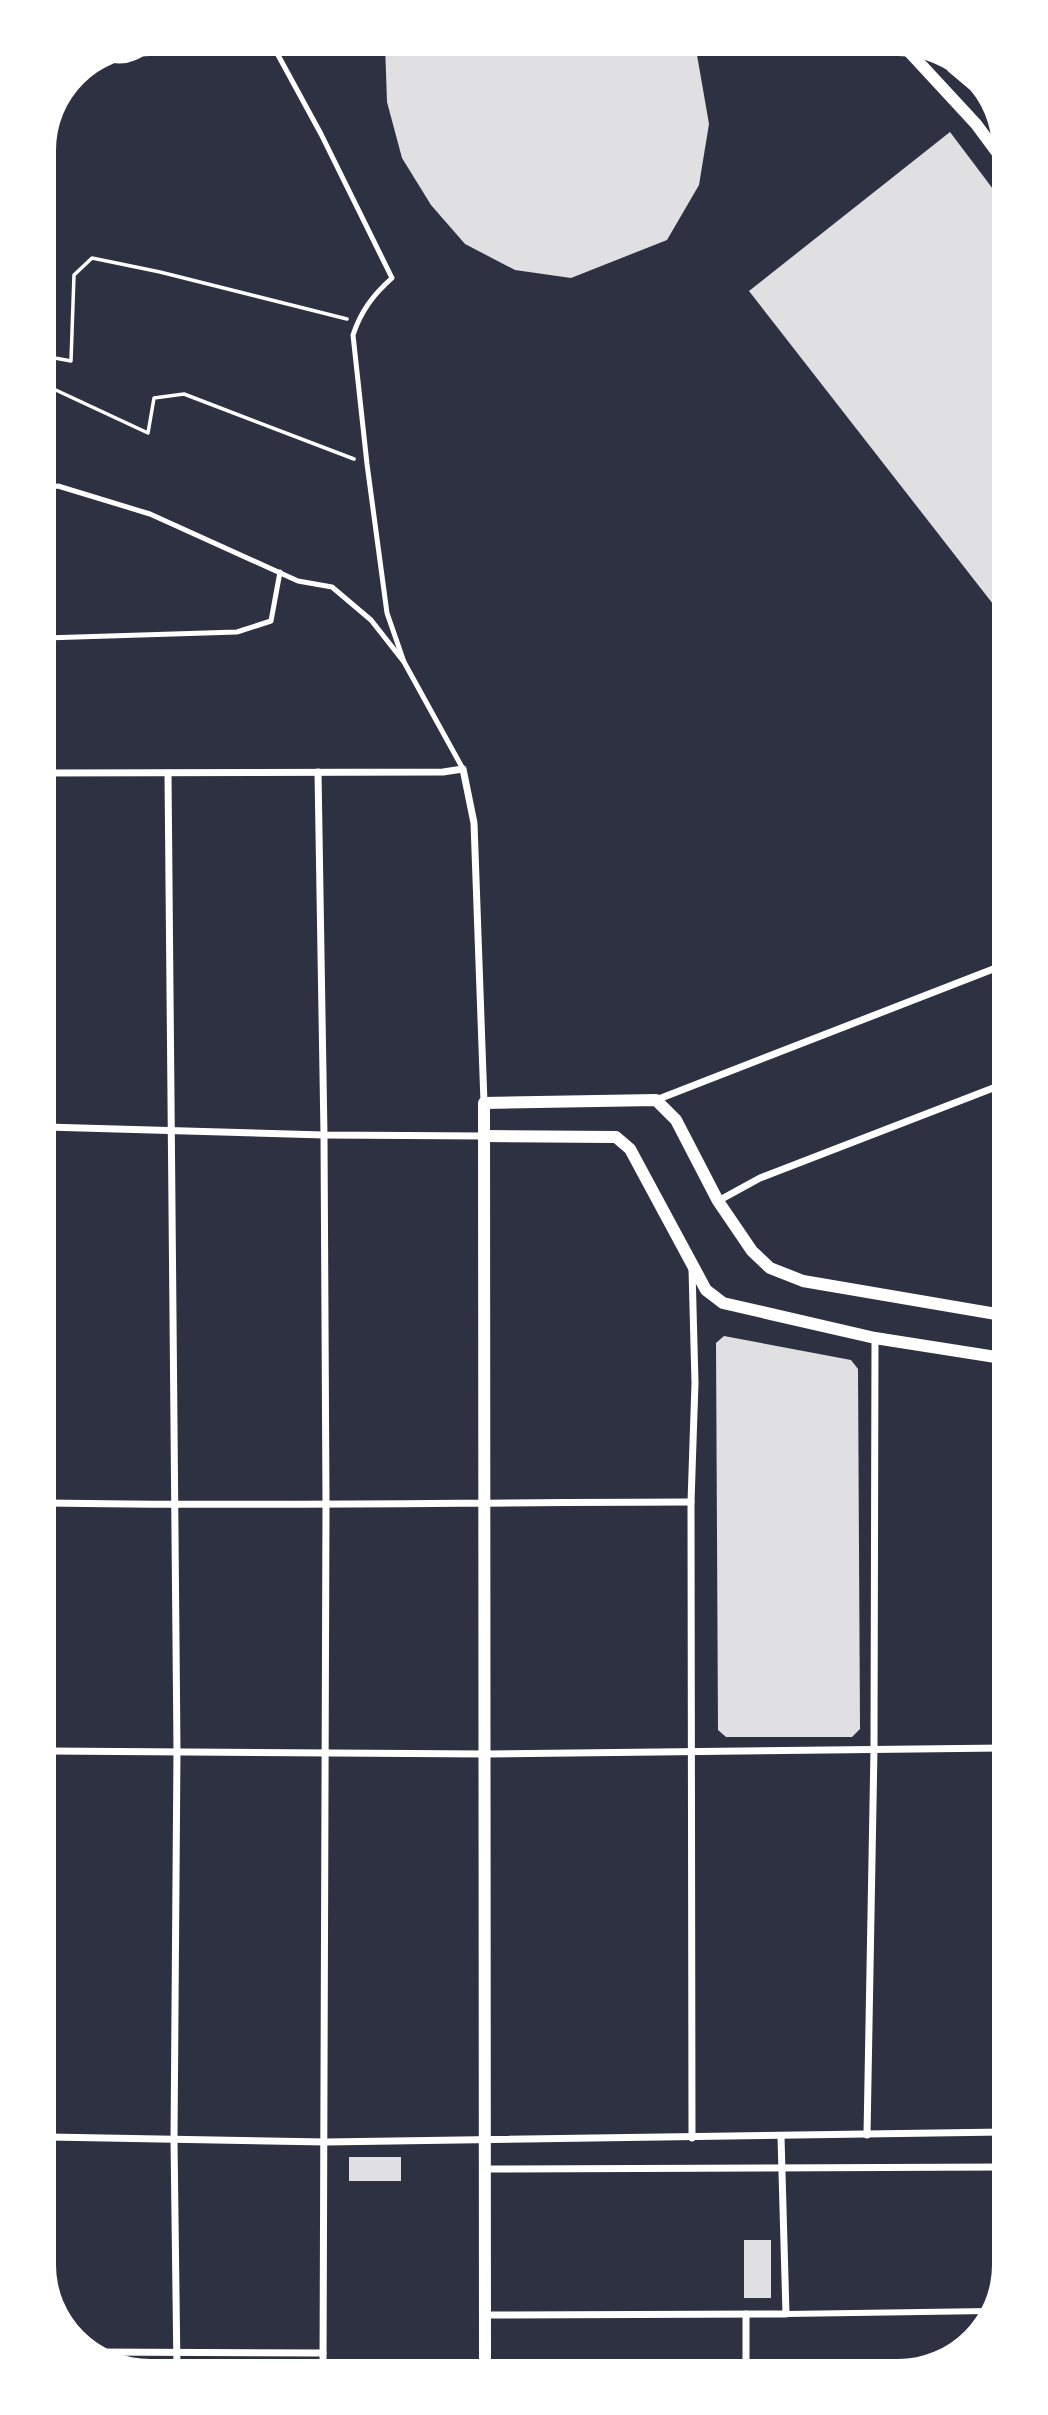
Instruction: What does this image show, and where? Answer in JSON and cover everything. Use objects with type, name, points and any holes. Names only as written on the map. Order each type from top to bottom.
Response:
[{"type":"street","points":[[915,58],[976,124],[991,145]]},
{"type":"street","points":[[56,773],[443,772],[463,769],[474,822],[484,1103],[485,2359]]},
{"type":"street","points":[[318,772],[326,1504],[326,2142],[323,2359]]},
{"type":"street","points":[[169,773],[177,1750],[174,2140],[177,2359]]},
{"type":"street","points":[[484,1103],[656,1100],[992,969]]},
{"type":"street","points":[[718,1201],[760,1178],[992,1088]]},
{"type":"street","points":[[656,1100],[676,1120],[718,1201],[752,1251],[770,1268],[803,1281],[992,1313]]},
{"type":"street","points":[[56,1127],[324,1135],[616,1138],[631,1149],[706,1290],[723,1303],[875,1338],[992,1356]]},
{"type":"street","points":[[692,1265],[695,1383],[691,1502],[692,2138]]},
{"type":"street","points":[[867,2135],[874,1749],[875,1338]]},
{"type":"street","points":[[56,1503],[691,1502]]},
{"type":"street","points":[[56,1751],[486,1754],[992,1748]]},
{"type":"street","points":[[56,2137],[326,2142],[992,2132]]},
{"type":"street","points":[[781,2137],[786,2314]]},
{"type":"street","points":[[485,2169],[992,2167]]},
{"type":"street","points":[[485,2315],[979,2311]]},
{"type":"street","points":[[746,2314],[746,2359]]},
{"type":"street","points":[[114,2352],[323,2353]]},
{"type":"lane","points":[[279,56],[321,134],[391,278],[372,296],[353,335],[387,614],[404,662]]},
{"type":"lane","points":[[56,486],[150,514],[298,581],[332,587],[372,620],[404,662],[463,769]]},
{"type":"lane","points":[[56,638],[237,632],[271,621],[280,572]]},
{"type":"path","points":[[56,358],[71,361],[74,275],[92,258],[160,272],[341,319],[358,320]]},
{"type":"path","points":[[56,390],[148,433],[154,398],[184,394],[367,464]]},
{"type":"building","points":[[385,56],[697,56],[709,124],[699,185],[667,240],[571,278],[515,270],[465,244],[431,205],[402,158],[387,102]]},
{"type":"building","points":[[950,132],[992,188],[992,603],[749,291]]},
{"type":"building","points":[[724,1336],[851,1360],[858,1369],[860,1729],[852,1737],[726,1737],[718,1730],[716,1343]]},
{"type":"building","points":[[349,2157],[401,2157],[401,2181],[349,2181]]},
{"type":"building","points":[[744,2240],[771,2240],[771,2298],[744,2298]]}]
